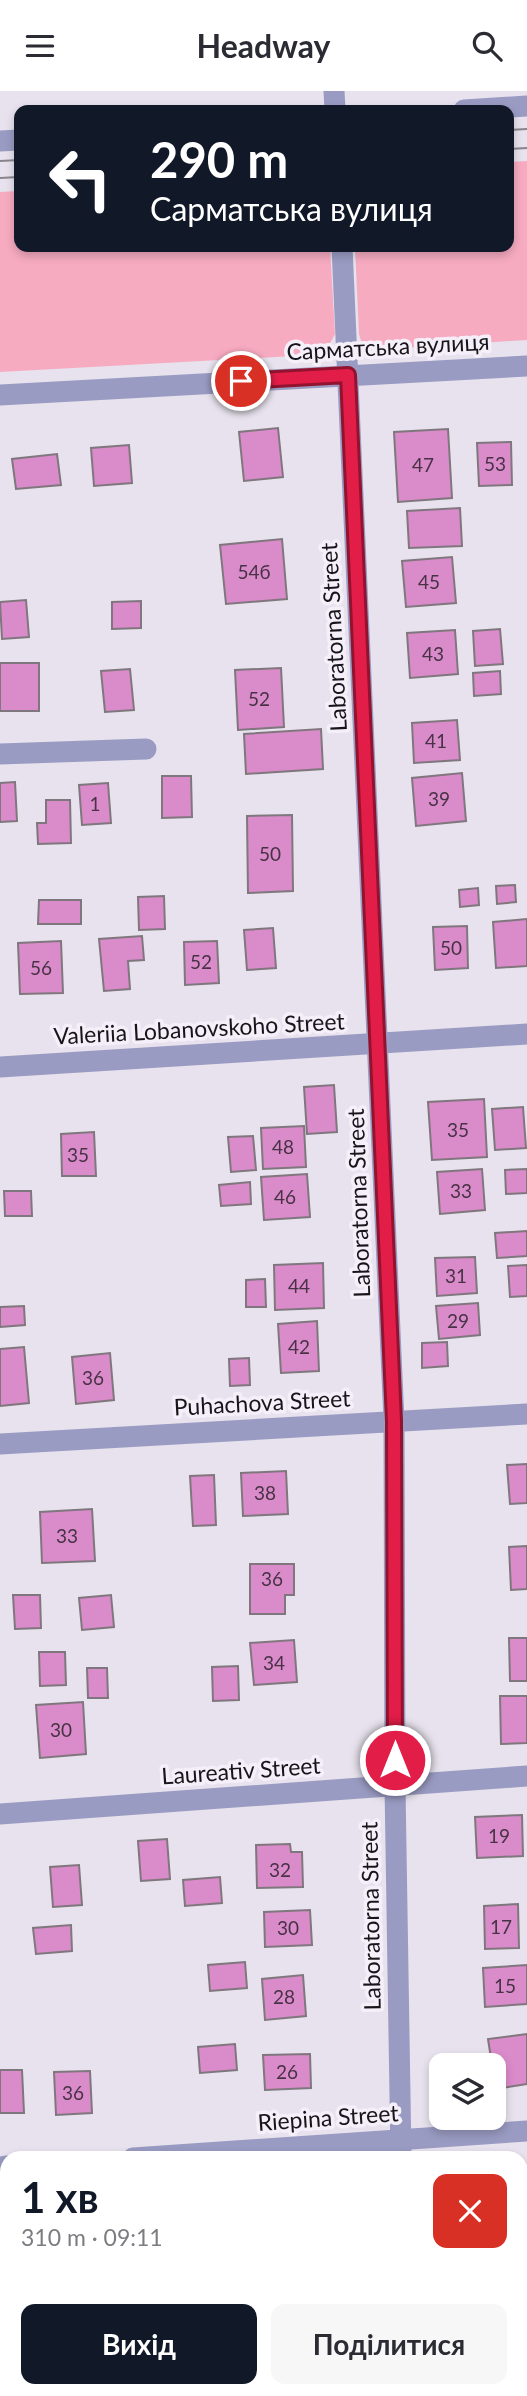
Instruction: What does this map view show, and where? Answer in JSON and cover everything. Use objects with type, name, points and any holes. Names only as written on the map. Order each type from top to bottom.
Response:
[{"type":"street","name":"Laboratorna Street","points":[[342,252],[394,1421],[395,1786],[401,2149]]},
{"type":"street","name":"Сарматська вулиця","points":[[0,395],[527,366]]},
{"type":"street","points":[[0,754],[146,749]]},
{"type":"street","name":"Valeriia Lobanovskoho Street","points":[[0,1067],[527,1034]]},
{"type":"street","name":"Puhachova Street","points":[[0,1444],[527,1414]]},
{"type":"street","name":"Laureativ Street","points":[[0,1814],[527,1776]]},
{"type":"street","name":"Riepina Street","points":[[341,2151],[401,2149],[527,2131]]},
{"type":"shaded area","points":[[527,161],[527,340],[372,350],[363,348],[359,334],[355,252],[514,252],[514,162]]},
{"type":"shaded area","points":[[14,191],[14,252],[330,252],[335,334],[327,349],[312,355],[0,372],[0,192]]},
{"type":"building","points":[[278,428],[283,477],[244,481],[239,432]]},
{"type":"building","points":[[448,429],[452,498],[398,502],[394,432]]},
{"type":"building","points":[[511,442],[512,485],[479,486],[477,443]]},
{"type":"building","points":[[129,445],[132,483],[94,486],[91,448]]},
{"type":"building","points":[[57,454],[61,485],[16,489],[12,459]]},
{"type":"building","points":[[460,508],[462,546],[409,548],[407,511]]},
{"type":"building","points":[[282,539],[287,599],[226,604],[220,545]]},
{"type":"building","points":[[452,557],[456,603],[406,607],[402,561]]},
{"type":"building","points":[[26,600],[29,637],[2,639],[0,602]]},
{"type":"building","points":[[141,601],[141,628],[112,629],[112,602]]},
{"type":"building","points":[[500,629],[503,664],[475,666],[473,631]]},
{"type":"building","points":[[455,630],[458,674],[410,678],[407,633]]},
{"type":"building","points":[[0,663],[39,663],[39,711],[0,711]]},
{"type":"building","points":[[281,668],[284,727],[238,730],[235,670]]},
{"type":"building","points":[[130,669],[134,710],[105,712],[101,671]]},
{"type":"building","points":[[500,671],[501,694],[474,696],[473,673]]},
{"type":"building","points":[[457,720],[460,760],[414,763],[412,723]]},
{"type":"building","points":[[321,729],[323,769],[246,774],[244,734]]},
{"type":"building","points":[[462,773],[466,821],[416,826],[412,778]]},
{"type":"building","points":[[162,776],[191,776],[192,817],[162,818]]},
{"type":"building","points":[[15,782],[17,821],[0,822],[0,783]]},
{"type":"building","points":[[108,783],[111,823],[82,825],[79,785]]},
{"type":"building","points":[[46,800],[70,800],[71,843],[38,844],[37,823],[46,823]]},
{"type":"building","points":[[292,815],[293,891],[248,893],[247,816]]},
{"type":"building","points":[[515,885],[516,902],[497,904],[496,886]]},
{"type":"building","points":[[478,888],[479,905],[460,907],[459,890]]},
{"type":"building","points":[[164,896],[165,929],[139,930],[138,897]]},
{"type":"building","points":[[39,900],[81,900],[81,924],[38,924]]},
{"type":"building","points":[[527,919],[527,966],[496,968],[493,922]]},
{"type":"building","points":[[467,926],[468,968],[435,970],[433,927]]},
{"type":"building","points":[[273,928],[276,968],[247,970],[244,930]]},
{"type":"building","points":[[142,936],[144,960],[128,961],[130,989],[104,991],[99,939]]},
{"type":"building","points":[[61,941],[63,993],[20,994],[18,943]]},
{"type":"building","points":[[217,941],[219,983],[185,985],[184,942]]},
{"type":"building","points":[[334,1085],[337,1132],[307,1134],[304,1087]]},
{"type":"building","points":[[484,1099],[487,1157],[432,1160],[428,1102]]},
{"type":"building","points":[[523,1107],[526,1148],[495,1150],[492,1109]]},
{"type":"building","points":[[304,1126],[306,1167],[263,1169],[261,1128]]},
{"type":"building","points":[[94,1132],[96,1176],[62,1176],[61,1134]]},
{"type":"building","points":[[253,1136],[256,1170],[231,1172],[228,1137]]},
{"type":"building","points":[[482,1169],[485,1210],[440,1214],[437,1172]]},
{"type":"building","points":[[527,1169],[527,1193],[506,1194],[505,1170]]},
{"type":"building","points":[[307,1174],[310,1217],[264,1220],[261,1177]]},
{"type":"building","points":[[250,1182],[251,1204],[221,1206],[219,1185]]},
{"type":"building","points":[[4,1191],[31,1191],[32,1216],[5,1216]]},
{"type":"building","points":[[527,1231],[527,1256],[497,1258],[495,1233]]},
{"type":"building","points":[[475,1257],[477,1293],[437,1296],[435,1258]]},
{"type":"building","points":[[323,1263],[324,1308],[275,1310],[274,1265]]},
{"type":"building","points":[[527,1265],[527,1296],[510,1297],[508,1266]]},
{"type":"building","points":[[265,1279],[266,1307],[246,1307],[246,1280]]},
{"type":"building","points":[[478,1303],[480,1335],[439,1339],[436,1306]]},
{"type":"building","points":[[24,1306],[25,1325],[0,1327],[0,1307]]},
{"type":"building","points":[[317,1321],[319,1371],[281,1373],[278,1324]]},
{"type":"building","points":[[447,1342],[448,1366],[422,1368],[422,1343]]},
{"type":"building","points":[[24,1347],[29,1403],[0,1406],[0,1349]]},
{"type":"building","points":[[110,1353],[114,1400],[76,1404],[72,1357]]},
{"type":"building","points":[[249,1358],[250,1385],[230,1386],[229,1359]]},
{"type":"building","points":[[527,1464],[527,1503],[510,1504],[507,1465]]},
{"type":"building","points":[[286,1471],[288,1514],[243,1516],[241,1473]]},
{"type":"building","points":[[214,1475],[216,1525],[193,1526],[190,1476]]},
{"type":"building","points":[[92,1509],[95,1561],[42,1563],[40,1512]]},
{"type":"building","points":[[527,1546],[527,1589],[511,1590],[509,1547]]},
{"type":"building","points":[[250,1564],[294,1564],[294,1595],[285,1595],[285,1614],[250,1614]]},
{"type":"building","points":[[13,1595],[40,1595],[41,1628],[15,1629]]},
{"type":"building","points":[[111,1595],[114,1627],[82,1630],[79,1598]]},
{"type":"building","points":[[509,1638],[527,1638],[527,1681],[510,1681]]},
{"type":"building","points":[[294,1640],[297,1682],[254,1685],[250,1643]]},
{"type":"building","points":[[39,1652],[65,1652],[66,1685],[40,1686]]},
{"type":"building","points":[[238,1666],[239,1700],[213,1701],[212,1667]]},
{"type":"building","points":[[87,1668],[107,1668],[108,1698],[88,1698]]},
{"type":"building","points":[[500,1696],[527,1696],[527,1743],[501,1744]]},
{"type":"building","points":[[83,1702],[86,1754],[40,1758],[36,1705]]},
{"type":"building","points":[[522,1815],[523,1856],[477,1858],[475,1817]]},
{"type":"building","points":[[167,1839],[170,1879],[141,1881],[138,1841]]},
{"type":"building","points":[[290,1844],[291,1852],[302,1852],[303,1887],[257,1888],[256,1845]]},
{"type":"building","points":[[79,1865],[82,1905],[53,1907],[50,1867]]},
{"type":"building","points":[[220,1877],[222,1903],[185,1906],[183,1880]]},
{"type":"building","points":[[518,1904],[519,1948],[485,1949],[484,1906]]},
{"type":"building","points":[[310,1910],[312,1945],[265,1947],[264,1912]]},
{"type":"building","points":[[71,1925],[72,1951],[36,1954],[33,1928]]},
{"type":"building","points":[[245,1962],[247,1988],[210,1991],[208,1965]]},
{"type":"building","points":[[527,1965],[527,2004],[485,2007],[483,1968]]},
{"type":"building","points":[[303,1975],[306,2016],[265,2020],[262,1979]]},
{"type":"building","points":[[527,2034],[527,2084],[506,2087],[506,2053],[490,2053],[488,2039]]},
{"type":"building","points":[[235,2044],[237,2070],[200,2073],[198,2047]]},
{"type":"building","points":[[310,2054],[311,2088],[265,2090],[263,2055]]},
{"type":"building","points":[[0,2070],[22,2070],[24,2113],[0,2113]]},
{"type":"building","points":[[90,2071],[92,2113],[56,2115],[54,2072]]},
{"type":"tram line","points":[[514,130],[527,129]]},
{"type":"tram line","points":[[514,149],[527,148]]},
{"type":"tram line","points":[[0,161],[14,160]]},
{"type":"tram line","points":[[0,178],[14,177]]},
{"type":"route","points":[[241,381],[348,375],[394,1421],[395,1760]]}]
